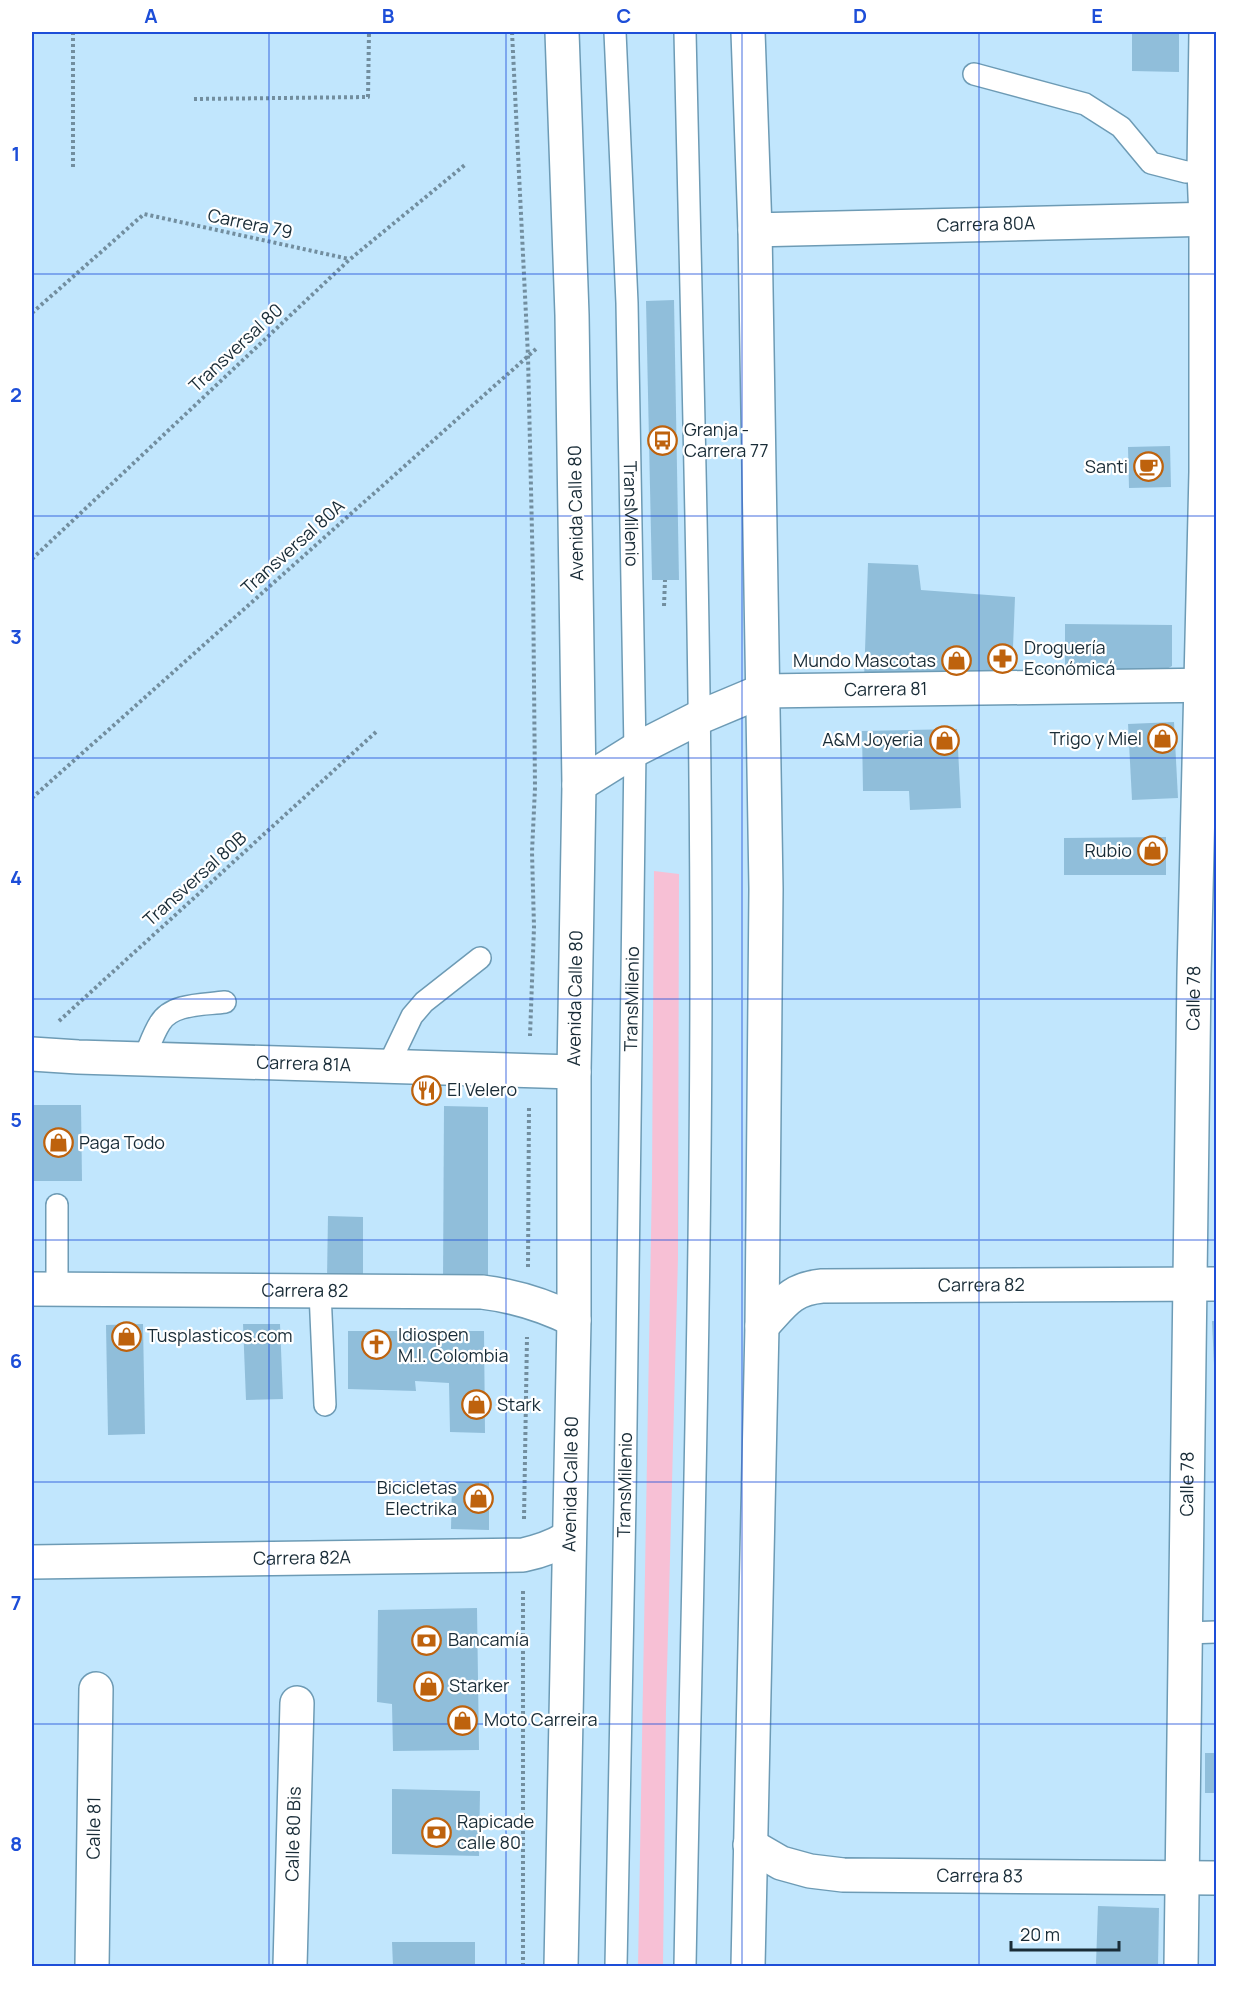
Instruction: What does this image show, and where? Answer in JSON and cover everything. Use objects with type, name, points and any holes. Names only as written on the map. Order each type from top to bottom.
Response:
[{"type":"main road","name":"Avenida Calle 80","points":[[561,1966],[574,1320],[574,1072],[579,785],[572,315],[562,32]]},
{"type":"main road","points":[[748,32],[755,230],[766,901],[762,1326],[748,1966]]},
{"type":"main road","name":"Calle 78","points":[[1181,1966],[1182,1878],[1201,1632],[1204,1284],[1194,974],[1208,685],[1206,472],[1211,219],[1204,171],[1206,32]]},
{"type":"main road","name":"Carrera 80A","points":[[755,230],[1211,219]]},
{"type":"main road","name":"Carrera 81","points":[[579,785],[635,750],[700,717],[762,691],[1208,685]]},
{"type":"main road","name":"Carrera 81A","points":[[32,1054],[574,1072]]},
{"type":"main road","name":"Carrera 82","points":[[762,1326],[787,1299],[804,1288],[822,1286],[1204,1284]]},
{"type":"main road","name":"Carrera 82","points":[[44,1289],[483,1292],[528,1300],[574,1320]]},
{"type":"main road","name":"Carrera 82A","points":[[32,1562],[524,1555],[548,1548],[570,1537]]},
{"type":"main road","name":"Calle 81","points":[[92,1966],[96,1689]]},
{"type":"main road","name":"Calle 80 Bis","points":[[290,1966],[297,1703]]},
{"type":"main road","name":"Carrera 83","points":[[750,1845],[781,1863],[810,1871],[843,1875],[1216,1878]]},
{"type":"lane","name":"TransMilenio","points":[[615,32],[627,303],[635,750],[625,1512],[616,1966]]},
{"type":"lane","points":[[685,32],[700,717],[701,981],[685,1966]]},
{"type":"lane","points":[[974,74],[1085,104],[1121,127],[1151,163],[1186,172],[1204,171]]},
{"type":"lane","points":[[388,1066],[412,1016],[424,1002],[480,958]]},
{"type":"lane","points":[[144,1058],[159,1025],[169,1014],[178,1008],[225,1002]]},
{"type":"lane","points":[[44,1289],[57,1204]]},
{"type":"lane","points":[[320,1292],[325,1405]]},
{"type":"path","points":[[73,32],[73,168]]},
{"type":"path","points":[[194,99],[368,97],[369,32]]},
{"type":"path","points":[[512,32],[528,356],[536,788],[532,852],[534,927],[529,1072],[523,1966]]},
{"type":"path","name":"Transversal 80","points":[[32,559],[349,260],[466,164]]},
{"type":"path","name":"Carrera 79","points":[[32,314],[144,214],[349,260]]},
{"type":"path","name":"Transversal 80A","points":[[32,798],[572,315]]},
{"type":"path","name":"Transversal 80B","points":[[58,1022],[376,732]]},
{"type":"shaded area","points":[[654,871],[679,874],[678,1258],[666,1708],[663,1966],[638,1966],[652,1179]]},
{"type":"building","points":[[1132,32],[1179,32],[1179,72],[1132,71]]},
{"type":"building","name":"Granja - Carrera 77","points":[[674,300],[679,580],[652,580],[646,301]]},
{"type":"building","name":"Santi","points":[[1170,446],[1171,487],[1129,488],[1128,447]]},
{"type":"building","points":[[868,563],[918,565],[921,590],[1015,597],[1012,673],[966,671],[915,682],[864,680]]},
{"type":"building","points":[[1065,624],[1172,625],[1172,666],[1160,673],[1065,672]]},
{"type":"building","points":[[1174,722],[1178,798],[1132,800],[1128,724]]},
{"type":"building","points":[[957,729],[961,808],[910,810],[909,791],[863,791],[862,731]]},
{"type":"building","points":[[1166,837],[1166,875],[1064,875],[1064,838]]},
{"type":"building","name":"Paga Todo","points":[[32,1105],[81,1105],[82,1181],[32,1181]]},
{"type":"building","points":[[444,1106],[488,1107],[488,1284],[443,1284]]},
{"type":"building","points":[[328,1216],[363,1217],[363,1279],[327,1278]]},
{"type":"building","points":[[1212,1321],[1216,1321],[1216,1365],[1214,1365]]},
{"type":"building","points":[[143,1324],[145,1434],[108,1435],[106,1325]]},
{"type":"building","points":[[243,1324],[280,1324],[283,1399],[246,1400]]},
{"type":"building","points":[[348,1331],[484,1331],[485,1433],[450,1432],[449,1383],[415,1381],[416,1391],[348,1389]]},
{"type":"building","points":[[452,1482],[489,1482],[489,1530],[451,1529]]},
{"type":"building","points":[[477,1608],[479,1750],[393,1751],[392,1704],[377,1702],[378,1610]]},
{"type":"building","points":[[1205,1753],[1216,1753],[1216,1793],[1205,1793]]},
{"type":"building","points":[[392,1789],[480,1791],[479,1856],[392,1854]]},
{"type":"building","points":[[1098,1906],[1159,1908],[1158,1966],[1096,1964]]},
{"type":"building","points":[[392,1942],[475,1942],[475,1966],[393,1966]]},
{"type":"place","name":"Granja - Carrera 77","points":[[663,440]]},
{"type":"place","name":"Santi","points":[[1149,467]]},
{"type":"place","name":"Droguería Económicá","points":[[1003,658]]},
{"type":"place","name":"Mundo Mascotas","points":[[957,661]]},
{"type":"place","name":"Trigo y Miel","points":[[1163,739]]},
{"type":"place","name":"A&M Joyeria","points":[[944,740]]},
{"type":"place","name":"Rubio","points":[[1153,851]]},
{"type":"place","name":"El Velero","points":[[426,1090]]},
{"type":"place","name":"Paga Todo","points":[[58,1143]]},
{"type":"place","name":"Tusplasticos.com","points":[[126,1336]]},
{"type":"place","name":"Idiospen M.I. Colombia","points":[[377,1345]]},
{"type":"place","name":"Stark","points":[[476,1405]]},
{"type":"place","name":"Bicicletas Electrika","points":[[478,1498]]},
{"type":"place","name":"Bancamía","points":[[427,1640]]},
{"type":"place","name":"Starker","points":[[428,1686]]},
{"type":"place","name":"Moto Carreira","points":[[463,1720]]},
{"type":"place","name":"Rapicade calle 80","points":[[436,1832]]}]
